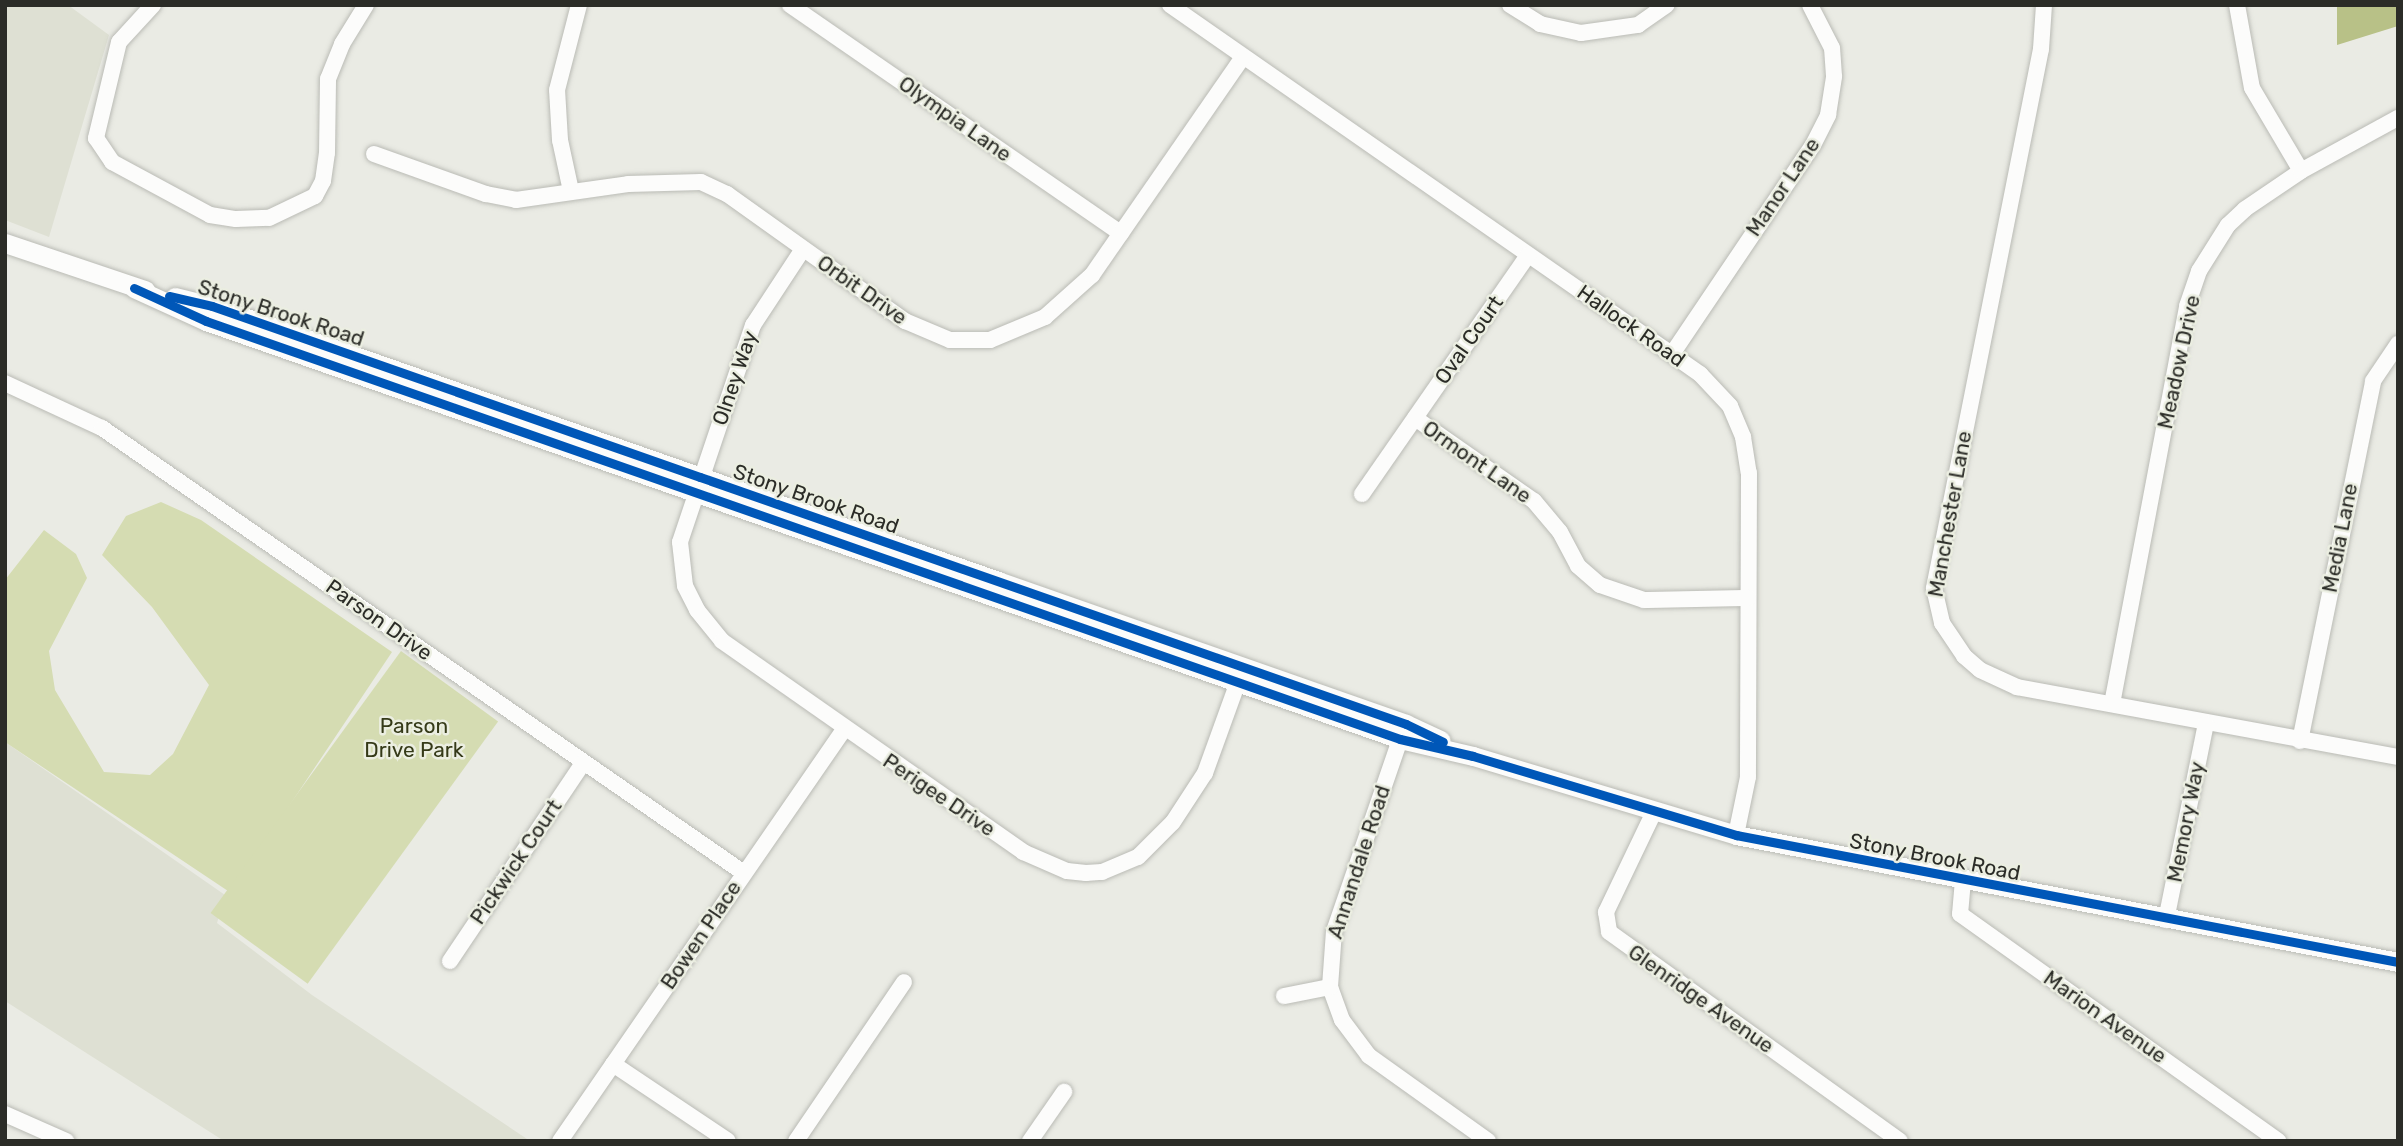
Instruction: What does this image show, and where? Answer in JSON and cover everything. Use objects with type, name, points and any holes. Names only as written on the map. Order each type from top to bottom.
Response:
[{"type":"main road","name":"Stony Brook Road","points":[[5,243],[134,288],[206,321],[454,400],[1403,732],[1653,814],[1736,835],[2166,920],[2398,962]]},
{"type":"street","points":[[153,5],[119,41],[96,138],[112,163],[210,215],[236,219],[269,218],[315,196],[323,181],[327,153],[328,79],[342,44],[366,5]]},
{"type":"street","points":[[571,191],[560,140],[557,90],[579,5]]},
{"type":"street","name":"Olympia Lane","points":[[790,5],[1121,233]]},
{"type":"street","points":[[1510,5],[1540,24],[1581,33],[1637,25],[1667,5]]},
{"type":"street","name":"Manor Lane","points":[[1672,354],[1826,122],[1834,76],[1832,48],[1810,5]]},
{"type":"street","name":"Manchester Lane","points":[[2044,5],[2040,49],[1934,588],[1935,607],[1964,656],[1999,680],[2206,724],[2398,757]]},
{"type":"street","points":[[2237,5],[2240,42],[2252,88],[2301,171]]},
{"type":"street","name":"Hallock Road","points":[[1174,6],[1243,57],[1672,354],[1716,389],[1743,437],[1749,473],[1748,777],[1736,835]]},
{"type":"street","name":"Orbit Drive","points":[[374,154],[504,199],[527,200],[571,191],[652,181],[701,182],[727,194],[905,321],[950,340],[968,342],[1001,337],[1045,317],[1092,275],[1243,57]]},
{"type":"street","name":"Meadow Drive","points":[[2112,704],[2187,306],[2199,271],[2228,225],[2301,171],[2398,118]]},
{"type":"street","name":"Olney Way","points":[[698,485],[753,325],[803,249]]},
{"type":"street","name":"Oval Court","points":[[1362,494],[1528,255]]},
{"type":"street","name":"Media Lane","points":[[2301,741],[2372,381],[2398,344]]},
{"type":"street","name":"Parson Drive","points":[[5,383],[96,424],[744,873]]},
{"type":"street","name":"Ormont Lane","points":[[1415,418],[1534,500],[1560,532],[1578,566],[1600,585],[1644,600],[1748,598]]},
{"type":"street","name":"Perigee Drive","points":[[698,485],[680,542],[685,586],[697,610],[735,652],[1023,852],[1067,871],[1102,872],[1138,857],[1173,822],[1205,773],[1241,675]]},
{"type":"street","name":"Memory Way","points":[[2166,920],[2206,724]]},
{"type":"street","name":"Bowen Place","points":[[560,1141],[844,730]]},
{"type":"street","name":"Annandale Road","points":[[1403,732],[1335,931],[1330,986],[1342,1020],[1369,1056],[1480,1139]]},
{"type":"street","name":"Pickwick Court","points":[[450,961],[583,763]]},
{"type":"street","name":"Glenridge Avenue","points":[[1653,814],[1606,912],[1609,932],[1900,1141]]},
{"type":"street","name":"Marion Avenue","points":[[1963,880],[1960,914],[2278,1141]]},
{"type":"street","points":[[796,1141],[904,982]]},
{"type":"street","points":[[1284,996],[1330,986]]},
{"type":"street","points":[[613,1064],[728,1141]]},
{"type":"street","points":[[1030,1141],[1064,1092]]},
{"type":"street","points":[[5,1114],[66,1141]]},
{"type":"shaded area","points":[[5,5],[68,5],[109,35],[49,237],[5,220]]},
{"type":"shaded area","points":[[2337,5],[2398,5],[2398,26],[2337,45]]},
{"type":"shaded area","points":[[5,742],[225,895],[217,923],[312,995],[530,1141],[224,1141],[5,1001]]},
{"type":"green space","points":[[161,502],[201,520],[392,652],[231,893],[5,742],[5,580],[44,530],[76,554],[87,578],[49,651],[55,690],[104,772],[150,775],[173,754],[209,685],[152,607],[102,555],[126,516]]},
{"type":"green space","name":"Parson Drive Park","points":[[401,651],[498,722],[308,984],[211,913]]},
{"type":"cycle path","points":[[134,288],[206,321],[1400,739],[1473,756],[1736,835],[2398,962]]},
{"type":"cycle path","points":[[169,296],[212,306],[1406,724],[1443,742]]}]
